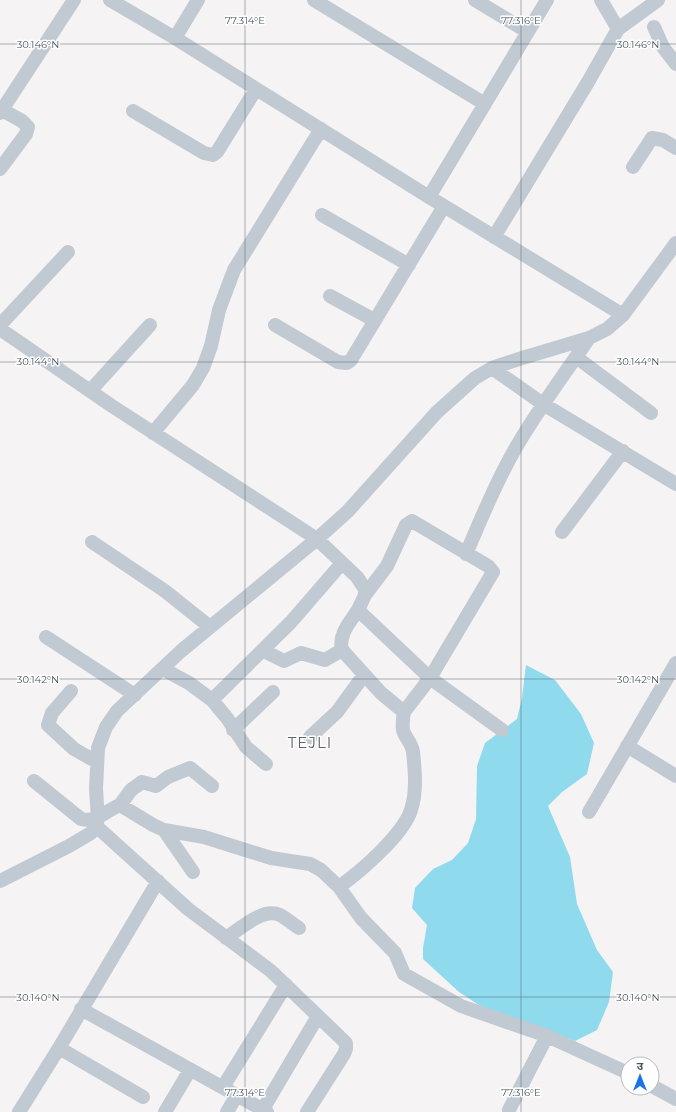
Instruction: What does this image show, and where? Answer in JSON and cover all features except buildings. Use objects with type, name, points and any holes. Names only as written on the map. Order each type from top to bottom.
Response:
[{"type":"street","points":[[0,169],[26,134],[28,127],[22,121],[1,112],[74,0]]},
{"type":"street","points":[[110,0],[175,38],[429,197],[623,315]]},
{"type":"street","points":[[175,38],[198,0]]},
{"type":"street","points":[[314,0],[485,104]]},
{"type":"street","points":[[475,0],[528,32]]},
{"type":"street","points":[[429,197],[547,0]]},
{"type":"street","points":[[601,0],[618,29]]},
{"type":"street","points":[[494,237],[584,89],[618,29],[658,0]]},
{"type":"street","points":[[654,27],[663,46],[676,64]]},
{"type":"street","points":[[133,110],[204,153],[213,155],[217,152],[256,89]]},
{"type":"street","points":[[153,433],[193,385],[203,368],[211,346],[219,310],[234,270],[321,129]]},
{"type":"street","points":[[633,167],[652,138],[663,140],[676,148]]},
{"type":"street","points":[[275,325],[343,363],[351,360],[444,206]]},
{"type":"street","points":[[322,215],[409,265]]},
{"type":"street","points":[[97,822],[98,748],[106,727],[117,711],[181,651],[317,539],[348,511],[437,412],[475,378],[492,368],[589,338],[607,329],[623,315],[676,243]]},
{"type":"street","points":[[0,325],[68,252]]},
{"type":"street","points":[[330,296],[374,320]]},
{"type":"street","points":[[90,391],[150,325]]},
{"type":"street","points":[[0,329],[153,433],[317,539],[362,583],[365,595]]},
{"type":"street","points":[[466,554],[500,477],[543,404],[589,338]]},
{"type":"street","points":[[576,357],[650,413]]},
{"type":"street","points":[[492,368],[543,404],[676,484]]},
{"type":"street","points":[[562,532],[623,451]]},
{"type":"street","points":[[340,887],[373,860],[405,822],[411,810],[414,796],[413,751],[404,731],[404,712],[430,678],[493,572],[488,566],[466,554],[416,522],[408,522],[386,566],[365,595],[358,610],[342,635],[340,643],[342,650],[364,675],[404,712]]},
{"type":"street","points":[[92,542],[153,583],[210,627]]},
{"type":"street","points":[[212,700],[264,651],[342,563]]},
{"type":"street","points":[[358,610],[430,678],[502,730]]},
{"type":"street","points":[[46,637],[135,695]]},
{"type":"street","points":[[264,651],[284,661],[301,653],[325,660],[342,650]]},
{"type":"street","points":[[589,812],[676,663]]},
{"type":"street","points":[[163,669],[189,683],[212,700],[227,718],[246,747],[266,764]]},
{"type":"street","points":[[310,737],[337,712],[364,675]]},
{"type":"street","points":[[71,691],[52,713],[48,725],[74,748],[97,762]]},
{"type":"street","points":[[234,730],[273,692]]},
{"type":"street","points":[[627,746],[676,776]]},
{"type":"street","points":[[0,881],[69,846],[91,833],[97,822],[120,805],[131,790],[142,782],[156,786],[168,777],[190,768],[212,786]]},
{"type":"street","points":[[34,781],[81,819],[97,822],[188,909],[271,971],[346,1043],[346,1049],[307,1112]]},
{"type":"street","points":[[120,805],[164,830],[204,837],[271,858],[310,864],[321,870],[340,887],[361,918],[395,953],[404,974],[461,1006],[547,1036],[620,1069]]},
{"type":"street","points":[[164,830],[193,872]]},
{"type":"street","points":[[19,1112],[59,1048],[158,881]]},
{"type":"street","points":[[226,938],[254,918],[267,914],[280,915],[299,928]]},
{"type":"street","points":[[223,1087],[286,985]]},
{"type":"street","points":[[81,1009],[265,1111],[318,1016]]},
{"type":"street","points":[[509,1110],[547,1036]]},
{"type":"street","points":[[59,1048],[143,1097]]},
{"type":"street","points":[[165,1112],[190,1070]]},
{"type":"street","points":[[660,1090],[676,1099]]},
{"type":"street","points":[[227,1112],[237,1095]]},
{"type":"water","points":[[526,665],[555,680],[581,714],[594,743],[587,774],[562,792],[548,806],[570,857],[577,904],[597,950],[613,972],[609,1002],[597,1030],[575,1041],[482,1007],[459,992],[423,959],[423,948],[427,925],[412,908],[415,888],[433,869],[452,860],[468,843],[476,819],[477,766],[485,743],[517,719],[522,698]]},
{"type":"district","name":"TEJLI","points":[[310,743]]}]
